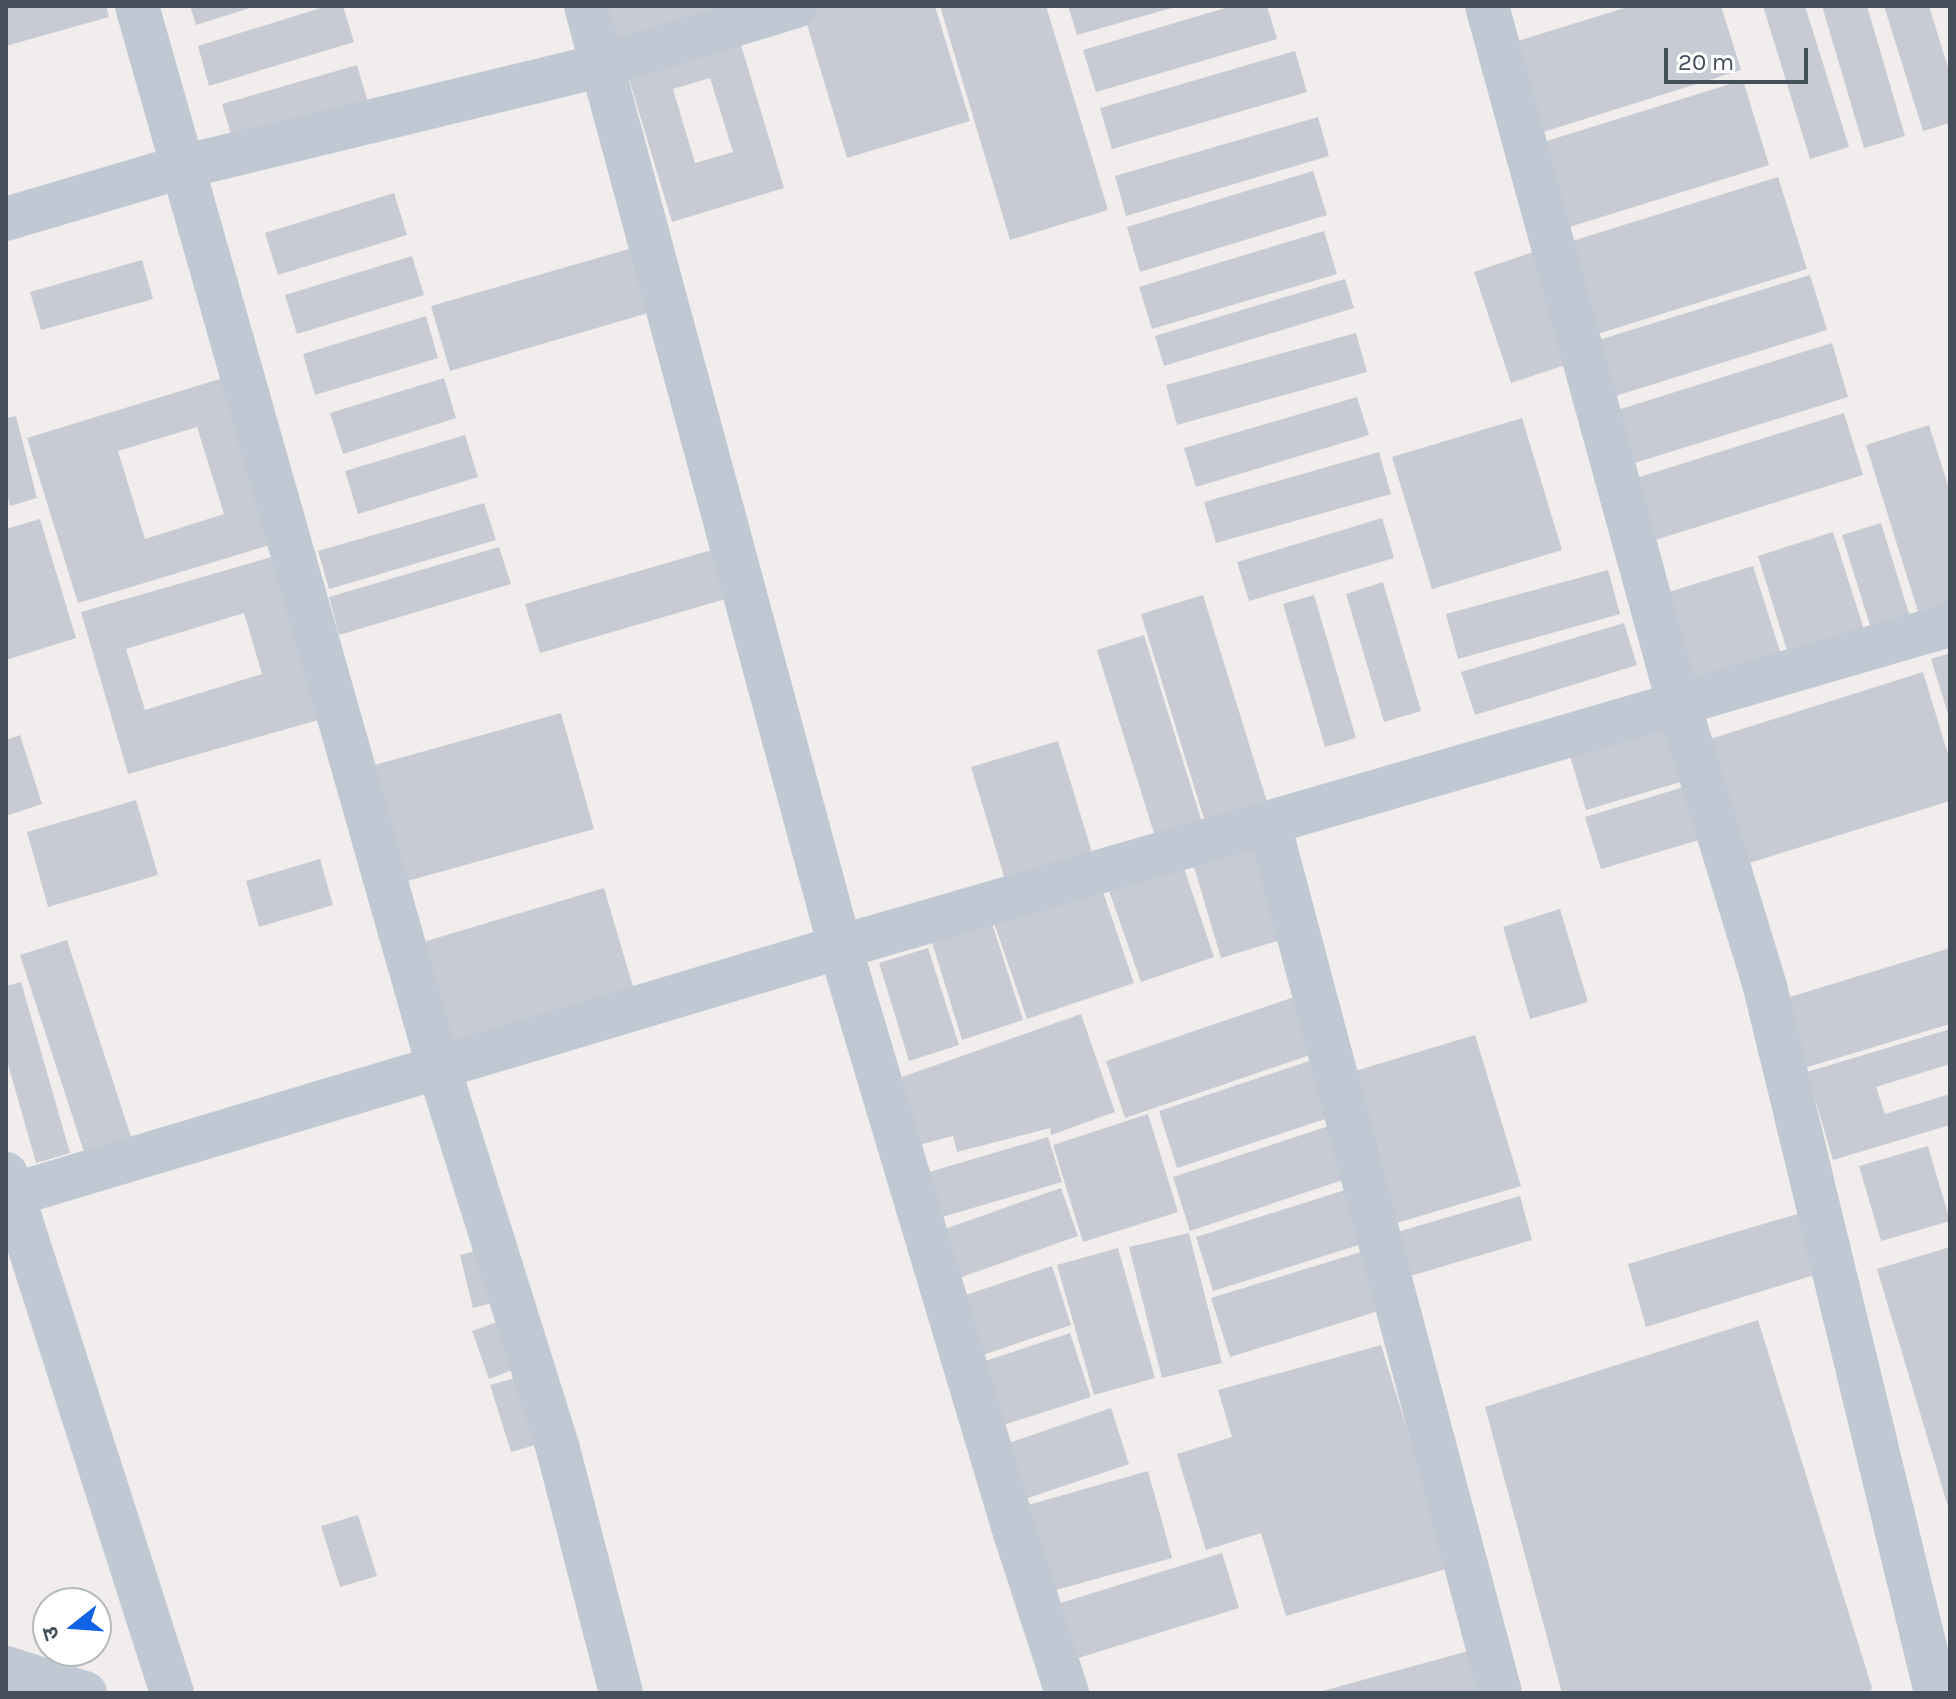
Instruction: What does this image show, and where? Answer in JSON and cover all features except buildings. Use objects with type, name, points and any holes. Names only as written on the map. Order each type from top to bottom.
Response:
[{"type":"street","points":[[137,6],[439,1069],[558,1449],[621,1693]]},
{"type":"street","points":[[586,6],[840,947],[1010,1518],[1067,1693]]},
{"type":"street","points":[[6,219],[182,167],[603,65],[796,6]]},
{"type":"street","points":[[1487,6],[1679,705],[1765,987],[1936,1693]]},
{"type":"street","points":[[172,1693],[9,1184],[439,1069],[840,947],[1950,625]]},
{"type":"street","points":[[1269,824],[1500,1693]]},
{"type":"street","points":[[6,1668],[85,1693]]}]
